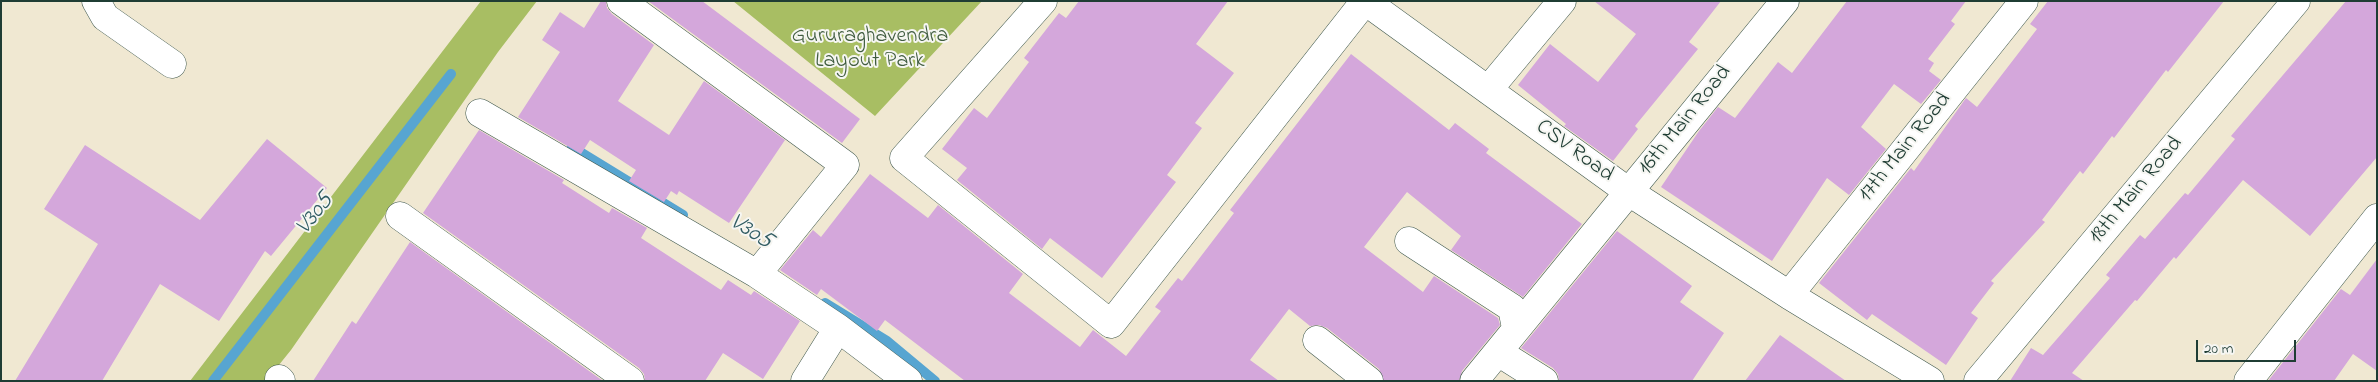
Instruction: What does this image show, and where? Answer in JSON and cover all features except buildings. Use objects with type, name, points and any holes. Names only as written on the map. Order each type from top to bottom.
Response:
[{"type":"street","points":[[96,1],[105,17],[172,64]]},
{"type":"street","points":[[621,1],[845,166],[764,267]]},
{"type":"street","points":[[1043,1],[904,158],[1111,324],[1365,1]]},
{"type":"street","name":"CSV Road","points":[[1365,1],[1628,192],[1789,295],[1930,381]]},
{"type":"street","points":[[1488,90],[1562,1]]},
{"type":"street","name":"16th Main Road","points":[[1474,381],[1785,1]]},
{"type":"street","name":"17th Main Road","points":[[1789,295],[2024,1]]},
{"type":"street","name":"18th Main Road","points":[[1978,381],[2296,1]]},
{"type":"street","points":[[480,113],[764,267],[838,328],[908,381]]},
{"type":"street","points":[[400,216],[630,381]]},
{"type":"street","points":[[2248,381],[2377,218]]},
{"type":"street","points":[[1408,241],[1512,308],[1516,328]]},
{"type":"street","points":[[805,381],[838,328]]},
{"type":"street","points":[[1316,340],[1369,381]]},
{"type":"street","points":[[1498,352],[1544,381]]},
{"type":"green space","points":[[481,1],[537,1],[498,52],[291,350],[266,381],[190,381]]},
{"type":"green space","name":"Gururaghavendra Layout Park","points":[[733,1],[982,1],[875,116]]},
{"type":"waterway","name":"V305","points":[[213,381],[451,74]]},
{"type":"waterway","name":"V305","points":[[572,147],[683,215]]},
{"type":"waterway","name":"V305","points":[[825,303],[887,341],[935,381]]}]
